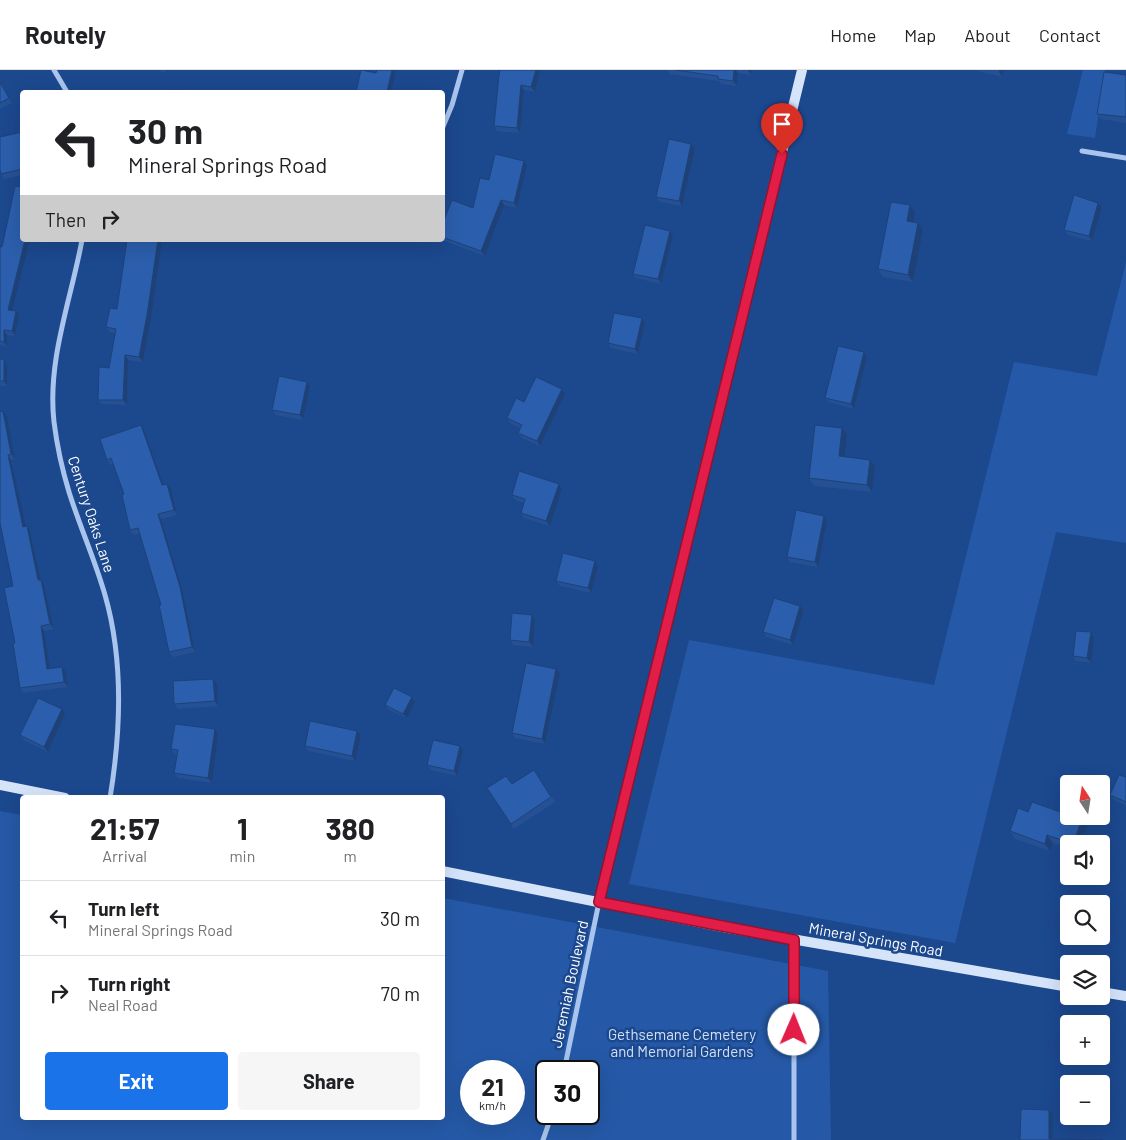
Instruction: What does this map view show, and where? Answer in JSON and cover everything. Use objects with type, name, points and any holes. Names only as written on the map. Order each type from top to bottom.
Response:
[{"type":"street","points":[[54,70],[66,90]]},
{"type":"street","points":[[445,122],[462,70]]},
{"type":"street","points":[[599,902],[802,70]]},
{"type":"street","points":[[1082,151],[1126,158]]},
{"type":"street","name":"Century Oaks Lane","points":[[82,242],[55,363],[53,406],[63,471],[105,594],[114,629],[118,675],[119,728],[110,795]]},
{"type":"street","points":[[0,785],[50,795]]},
{"type":"street","name":"Mineral Springs Road","points":[[445,872],[794,940],[1060,986]]},
{"type":"street","name":"Jeremiah Boulevard","points":[[566,1060],[599,902]]},
{"type":"street","points":[[794,940],[794,1140]]},
{"type":"street","points":[[1110,993],[1126,996]]},
{"type":"street","points":[[543,1140],[548,1125]]},
{"type":"green space","points":[[1083,70],[1105,70],[1095,138],[1067,134]]},
{"type":"green space","points":[[1126,262],[1126,543],[1056,532],[955,943],[629,884],[689,640],[934,685],[1014,362],[1097,376]]},
{"type":"green space","name":"Gethsemane Cemetery and Memorial Gardens","points":[[0,811],[20,815],[20,1120],[445,1120],[445,898],[828,971],[831,1140],[0,1140]]},
{"type":"building","points":[[361,70],[376,73],[377,70],[392,70],[387,90],[356,90]]},
{"type":"building","points":[[500,70],[536,70],[531,87],[521,85],[517,128],[494,126]]},
{"type":"building","points":[[675,70],[734,70],[733,81],[718,79],[718,76]]},
{"type":"building","points":[[1104,72],[1126,75],[1126,117],[1097,114]]},
{"type":"building","points":[[0,82],[9,98],[0,103]]},
{"type":"building","points":[[20,132],[20,169],[1,174],[0,137]]},
{"type":"building","points":[[669,139],[691,144],[679,201],[656,197]]},
{"type":"building","points":[[495,154],[524,161],[514,203],[501,200],[481,251],[445,238],[445,218],[452,200],[473,208],[480,178],[489,180]]},
{"type":"building","points":[[15,186],[20,187],[20,242],[25,242],[8,310],[16,311],[12,331],[4,330],[4,342],[0,341],[0,247],[2,247]]},
{"type":"building","points":[[1074,195],[1098,203],[1089,236],[1064,230]]},
{"type":"building","points":[[891,202],[910,205],[907,221],[918,223],[908,275],[878,269]]},
{"type":"building","points":[[645,225],[670,231],[658,279],[633,274]]},
{"type":"building","points":[[127,242],[158,242],[139,357],[125,355],[123,400],[98,400],[99,367],[109,368],[116,329],[106,327],[110,308],[117,309]]},
{"type":"building","points":[[614,313],[642,318],[635,349],[608,343]]},
{"type":"building","points":[[838,346],[864,352],[851,404],[825,398]]},
{"type":"building","points":[[0,359],[4,359],[4,381],[0,381]]},
{"type":"building","points":[[279,376],[307,382],[300,415],[272,410]]},
{"type":"building","points":[[536,377],[562,389],[537,441],[518,433],[522,425],[507,418],[516,398],[524,402]]},
{"type":"building","points":[[3,411],[11,454],[8,455],[23,527],[27,526],[38,580],[41,580],[50,624],[41,626],[47,669],[62,667],[64,682],[20,688],[13,643],[15,643],[4,588],[13,586],[0,523],[0,412]]},
{"type":"building","points":[[141,425],[162,485],[167,484],[174,510],[158,514],[180,587],[192,647],[169,652],[159,605],[161,605],[138,528],[130,530],[122,495],[124,494],[111,458],[107,460],[100,439]]},
{"type":"building","points":[[815,425],[842,428],[839,456],[870,460],[867,485],[809,478]]},
{"type":"building","points":[[519,471],[559,484],[546,521],[521,513],[525,499],[512,495]]},
{"type":"building","points":[[796,510],[824,516],[815,562],[787,557]]},
{"type":"building","points":[[563,553],[595,561],[588,588],[556,581]]},
{"type":"building","points":[[774,598],[800,606],[790,640],[763,632]]},
{"type":"building","points":[[512,613],[532,615],[529,642],[510,640]]},
{"type":"building","points":[[1076,631],[1091,632],[1087,658],[1073,656]]},
{"type":"building","points":[[526,663],[556,669],[542,739],[512,733]]},
{"type":"building","points":[[213,679],[215,701],[174,704],[173,681]]},
{"type":"building","points":[[394,688],[412,697],[403,714],[385,705]]},
{"type":"building","points":[[38,698],[62,709],[44,747],[20,735]]},
{"type":"building","points":[[310,721],[357,731],[352,756],[305,746]]},
{"type":"building","points":[[175,724],[215,729],[208,778],[174,773],[178,750],[171,749]]},
{"type":"building","points":[[433,740],[460,746],[454,771],[427,765]]},
{"type":"building","points":[[534,770],[551,797],[511,824],[487,788],[506,776],[512,784]]},
{"type":"building","points":[[1119,775],[1126,777],[1126,802],[1110,795]]},
{"type":"building","points":[[1032,802],[1060,812],[1060,825],[1080,825],[1076,835],[1060,835],[1060,840],[1047,835],[1045,844],[1010,831],[1018,808],[1028,812]]},
{"type":"building","points":[[1021,1109],[1049,1110],[1049,1139],[1103,1140],[1020,1140]]},
{"type":"route","points":[[782,154],[640,727],[599,902],[794,940],[794,1030]]}]
